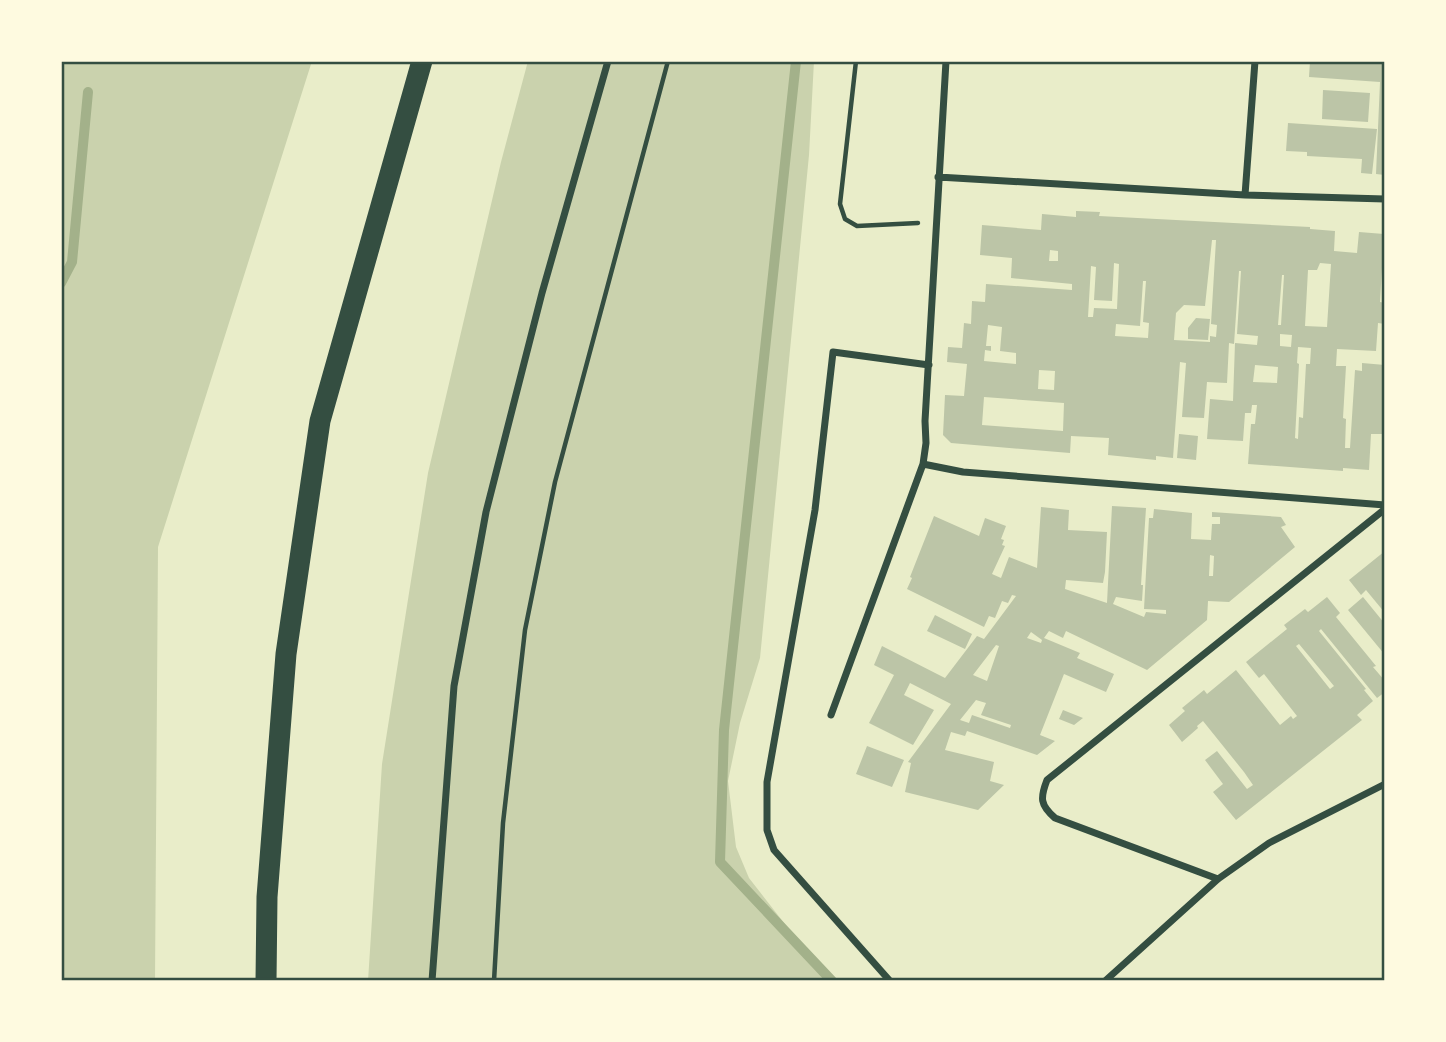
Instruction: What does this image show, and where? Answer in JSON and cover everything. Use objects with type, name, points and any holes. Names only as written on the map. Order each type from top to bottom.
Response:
[{"type":"highway","points":[[266,981],[267,897],[286,654],[320,421],[422,61]]},
{"type":"street","points":[[432,981],[454,686],[486,512],[542,293],[608,61]]},
{"type":"street","points":[[831,715],[923,464],[946,61]]},
{"type":"street","points":[[1245,195],[1255,61]]},
{"type":"street","points":[[939,177],[1245,195],[1385,199]]},
{"type":"street","points":[[890,981],[774,850],[767,830],[768,782],[815,510],[833,352],[929,365]]},
{"type":"street","points":[[923,464],[963,472],[1385,507]]},
{"type":"street","points":[[1218,879],[1055,818],[1043,807],[1041,796],[1047,780],[1385,507]]},
{"type":"street","points":[[1105,981],[1218,879],[1269,843],[1385,784]]},
{"type":"path","points":[[494,981],[503,823],[525,630],[555,482],[668,61]]},
{"type":"path","points":[[856,61],[840,204],[845,219],[857,226],[936,223]]},
{"type":"green space","points":[[61,61],[312,61],[158,547],[155,981],[61,981]]},
{"type":"green space","points":[[528,61],[814,61],[809,155],[760,658],[740,723],[728,781],[736,847],[749,878],[806,951],[838,981],[368,981],[382,764],[428,473],[501,162]]},
{"type":"building","points":[[1310,61],[1385,61],[1385,175],[1376,174],[1380,82],[1309,77]]},
{"type":"building","points":[[1323,90],[1370,93],[1368,122],[1322,119]]},
{"type":"building","points":[[1288,123],[1377,129],[1372,174],[1361,173],[1362,159],[1307,156],[1307,152],[1286,151]]},
{"type":"building","points":[[1076,211],[1100,212],[1099,216],[1310,227],[1335,231],[1334,251],[1357,253],[1359,232],[1384,234],[1380,302],[1385,303],[1385,324],[1378,323],[1376,351],[1337,349],[1336,366],[1346,366],[1343,418],[1346,419],[1345,448],[1350,448],[1355,370],[1362,371],[1362,363],[1385,365],[1385,434],[1371,434],[1369,470],[1343,468],[1343,471],[1248,464],[1251,424],[1255,424],[1257,405],[1252,405],[1251,413],[1245,413],[1243,441],[1207,439],[1210,399],[1233,401],[1235,343],[1257,345],[1258,336],[1237,334],[1241,271],[1234,344],[1229,343],[1227,383],[1207,382],[1204,418],[1182,417],[1186,363],[1180,362],[1173,458],[1156,456],[1156,460],[1108,455],[1109,438],[1071,436],[1070,453],[951,443],[943,435],[945,395],[964,396],[967,364],[947,362],[948,347],[962,348],[964,323],[971,324],[972,301],[985,302],[986,284],[1072,290],[1072,284],[1011,278],[1012,258],[980,255],[982,225],[1041,230],[1042,214],[1076,217]],"holes":[[[1212,240],[1216,240],[1211,324],[1217,325],[1216,337],[1210,336],[1210,342],[1174,340],[1176,313],[1184,305],[1205,306]],[[1050,250],[1058,251],[1058,261],[1049,261]],[[1114,263],[1119,264],[1117,309],[1094,308],[1093,317],[1088,317],[1091,266],[1096,267],[1094,300],[1112,301]],[[1320,263],[1331,264],[1327,327],[1305,326],[1308,270],[1317,270]],[[1282,275],[1281,325],[1278,325]],[[1143,281],[1146,281],[1143,322],[1149,323],[1148,338],[1115,336],[1116,324],[1140,326]],[[988,325],[1002,327],[1000,351],[1016,353],[1016,364],[984,361],[985,350],[991,351],[991,346],[986,346]],[[1280,334],[1292,335],[1291,347],[1280,346]],[[1298,347],[1311,348],[1310,364],[1306,364],[1303,418],[1299,417],[1298,439],[1295,438]],[[1255,365],[1278,367],[1277,383],[1253,382]],[[1039,370],[1055,371],[1054,390],[1038,389]],[[984,397],[1064,403],[1063,431],[982,425]]]},
{"type":"building","points":[[1196,318],[1210,319],[1208,340],[1188,339],[1188,328]]},
{"type":"building","points":[[1179,434],[1198,436],[1196,460],[1177,458]]},
{"type":"building","points":[[1112,506],[1146,508],[1142,601],[1116,597],[1113,604],[1144,617],[1146,612],[1166,614],[1166,610],[1144,609],[1149,518],[1153,518],[1154,509],[1192,513],[1191,539],[1211,540],[1212,524],[1220,524],[1220,517],[1212,517],[1212,512],[1281,517],[1286,525],[1281,527],[1295,547],[1229,602],[1208,601],[1207,620],[1147,670],[1066,631],[1063,638],[1049,631],[1044,638],[1080,653],[1077,658],[1114,674],[1106,692],[1064,674],[1040,735],[1055,741],[1037,755],[967,731],[965,736],[951,732],[945,750],[994,762],[990,781],[1004,785],[978,810],[905,792],[911,763],[908,762],[951,704],[910,683],[904,695],[934,710],[913,745],[869,723],[894,675],[874,665],[882,646],[945,678],[977,636],[984,639],[1016,596],[1012,595],[1008,603],[1002,601],[995,618],[989,616],[984,627],[907,589],[934,516],[979,536],[985,518],[1006,526],[1001,539],[1004,540],[1002,545],[1005,546],[992,574],[1001,578],[1009,557],[1037,568],[1041,507],[1069,510],[1068,530],[1107,532],[1105,572],[1103,583],[1066,580],[1065,589],[1107,603]],"holes":[[[1210,555],[1214,556],[1213,576],[1209,576]],[[1031,632],[1042,640],[1041,643],[1027,638]],[[996,645],[999,646],[987,681],[973,675]],[[976,700],[986,703],[981,715],[1011,725],[1010,728],[972,715],[969,723],[960,720]]]},
{"type":"building","points":[[1385,551],[1385,613],[1366,590],[1361,595],[1349,580]]},
{"type":"building","points":[[1327,597],[1340,613],[1336,617],[1376,666],[1373,667],[1385,681],[1385,692],[1377,698],[1321,629],[1319,631],[1373,701],[1357,715],[1362,720],[1236,820],[1213,792],[1223,784],[1205,760],[1217,751],[1247,789],[1253,785],[1244,772],[1203,721],[1182,742],[1169,725],[1185,711],[1182,708],[1204,690],[1207,694],[1236,670],[1280,725],[1291,716],[1293,719],[1297,716],[1264,674],[1259,678],[1246,662],[1287,629],[1284,625],[1305,609],[1308,612]],"holes":[[[1299,644],[1334,686],[1330,689],[1296,646]]]},
{"type":"building","points":[[1363,597],[1385,624],[1385,655],[1348,610]]},
{"type":"building","points":[[935,615],[972,634],[965,649],[927,631]]},
{"type":"building","points":[[1063,710],[1083,718],[1074,725],[1059,719]]},
{"type":"building","points":[[867,746],[904,760],[892,787],[856,774]]},
{"type":"waterway","points":[[796,61],[724,730],[720,862],[832,981]]},
{"type":"waterway","points":[[61,283],[72,262],[88,92]]}]
